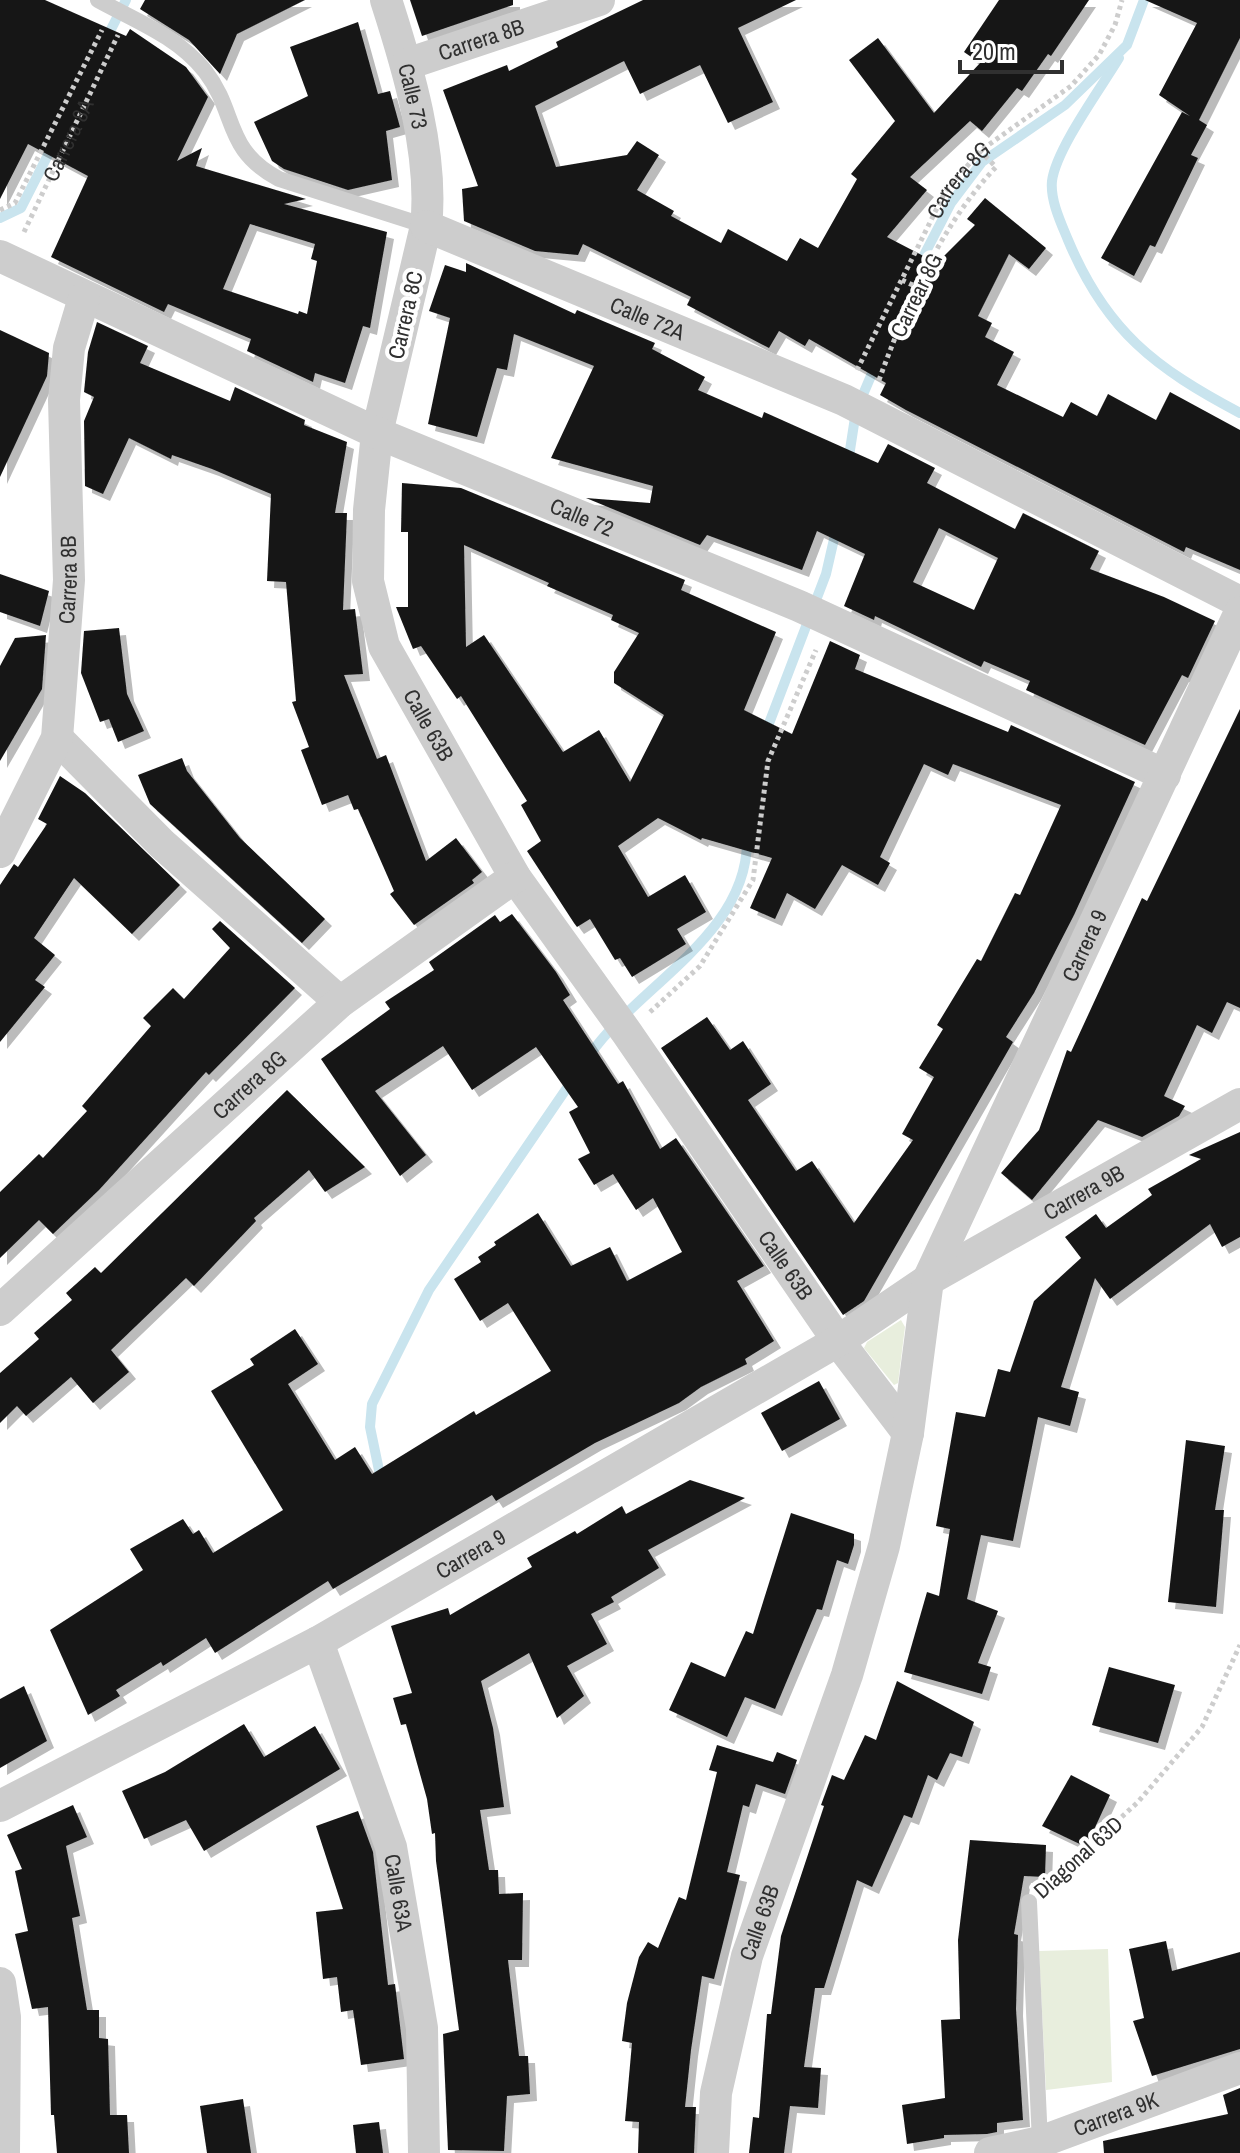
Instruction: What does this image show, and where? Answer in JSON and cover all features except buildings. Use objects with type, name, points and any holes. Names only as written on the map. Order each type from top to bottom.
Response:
[{"type":"street","name":"Calle 73","points":[[386,0],[407,64],[427,210]]},
{"type":"street","name":"Carrera 8B","points":[[407,64],[599,0]]},
{"type":"street","name":"Calle 72A","points":[[427,210],[856,406],[1240,602]]},
{"type":"street","name":"Carrera 8C","points":[[377,433],[427,210]]},
{"type":"street","name":"Calle 72","points":[[3,266],[84,298],[377,433],[813,613],[1165,775]]},
{"type":"street","name":"Carrera 8B","points":[[0,852],[57,738],[69,580],[64,400],[69,348],[84,298]]},
{"type":"street","name":"Calle 63B","points":[[377,433],[369,510],[368,567],[376,624],[384,646],[515,877],[838,1341],[908,1433],[884,1546],[847,1675],[747,1956],[716,2093],[713,2153]]},
{"type":"street","name":"Carrera 9","points":[[908,1433],[928,1280],[1240,612]]},
{"type":"street","points":[[57,738],[162,844],[340,1002]]},
{"type":"street","name":"Carrera 8G","points":[[0,1310],[340,1002],[515,877]]},
{"type":"street","name":"Carrera 9B","points":[[928,1280],[1240,1104]]},
{"type":"street","name":"Carrera 9","points":[[0,1806],[318,1642],[838,1341],[928,1280]]},
{"type":"street","name":"Calle 63A","points":[[318,1642],[391,1847],[422,2028],[424,2153]]},
{"type":"street","points":[[0,1983],[5,2017],[4,2153]]},
{"type":"street","name":"Carrera 9K","points":[[990,2153],[1040,2147],[1240,2068]]},
{"type":"lane","name":"Calle 72A","points":[[113,8],[167,36],[193,58],[221,98],[233,134],[245,154],[260,169],[279,179],[427,210]]},
{"type":"lane","name":"Diagonal 63D","points":[[1029,1902],[1040,2147]]},
{"type":"path","name":"Carrera 8G","points":[[856,406],[902,280],[945,192],[980,151],[1071,86],[1099,55],[1115,25],[1122,0]]},
{"type":"path","name":"Carrera 8A","points":[[0,210],[15,203],[113,8]]},
{"type":"path","name":"Carrera 8A","points":[[3,266],[113,8]]},
{"type":"path","name":"Carrear 8G","points":[[856,406],[892,344],[968,196],[996,167],[980,151]]},
{"type":"path","points":[[902,280],[919,288]]},
{"type":"path","points":[[618,1021],[700,966],[753,880],[758,859],[759,806],[768,761],[813,613]]},
{"type":"path","name":"Diagonal 63D","points":[[1029,1902],[1138,1802],[1202,1727],[1240,1645]]},
{"type":"green space","points":[[901,1320],[905,1327],[898,1383],[894,1385],[864,1348],[867,1342]]},
{"type":"green space","points":[[1108,1949],[1112,2082],[1046,2090],[1039,1951]]},
{"type":"waterway","points":[[105,41],[126,0]]},
{"type":"waterway","points":[[919,265],[951,203],[982,162],[1065,105],[1127,45],[1144,0]]},
{"type":"waterway","points":[[1119,58],[1070,136],[1055,168],[1052,188],[1057,211],[1083,272],[1099,299],[1136,344],[1183,380],[1240,413]]},
{"type":"waterway","points":[[0,218],[21,208],[53,145]]},
{"type":"waterway","points":[[848,463],[856,411],[876,364]]},
{"type":"waterway","points":[[765,734],[826,574],[837,526]]},
{"type":"waterway","points":[[589,1056],[634,1006],[710,932],[729,904],[742,874],[747,840]]},
{"type":"waterway","points":[[381,1480],[370,1427],[372,1404],[429,1290],[573,1079]]}]
